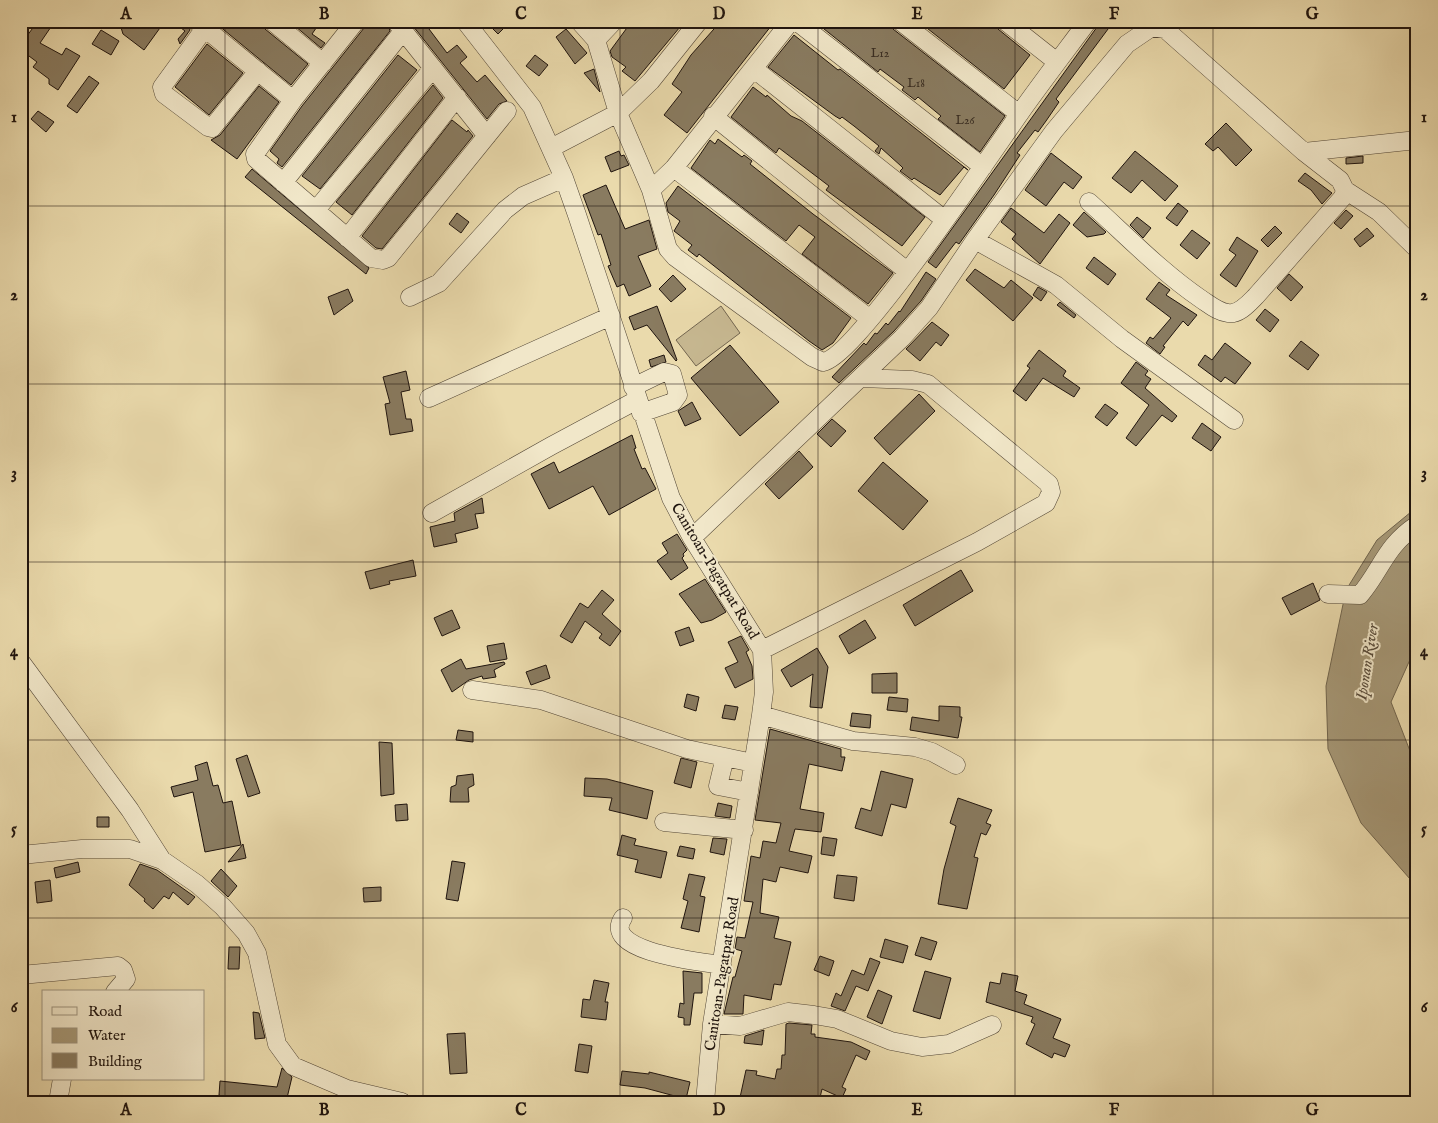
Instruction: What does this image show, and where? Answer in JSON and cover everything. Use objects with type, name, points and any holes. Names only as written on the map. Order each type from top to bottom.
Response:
[{"type":"street","points":[[272,21],[323,63]]},
{"type":"street","name":"Canitoan-Pagatpat Road","points":[[466,21],[532,107],[564,178],[671,498],[692,538],[762,650],[764,692],[744,830],[712,1024],[706,1102]]},
{"type":"street","points":[[579,21],[596,40],[618,113],[651,190],[671,253],[812,358],[822,362],[832,358],[870,320],[945,220],[1088,21]]},
{"type":"street","points":[[596,40],[614,21]]},
{"type":"street","points":[[551,148],[618,113],[651,81],[699,21]]},
{"type":"street","points":[[651,190],[674,168],[713,116],[754,69],[791,21]]},
{"type":"street","points":[[796,21],[983,167]]},
{"type":"street","points":[[900,21],[1020,114]]},
{"type":"street","points":[[1005,21],[1057,62]]},
{"type":"street","points":[[351,23],[323,63],[292,100],[255,154],[256,159],[283,184],[371,258],[383,260],[388,258],[506,111]]},
{"type":"street","points":[[258,71],[212,128],[208,128],[164,94],[162,87],[200,25],[258,71],[292,100]]},
{"type":"street","points":[[283,184],[400,26],[487,136]]},
{"type":"street","points":[[692,538],[862,378],[929,308],[975,240],[1060,124],[1127,44],[1152,27],[1165,29],[1304,152],[1340,180],[1344,190],[1378,212],[1417,249]]},
{"type":"street","points":[[316,210],[433,68]]},
{"type":"street","points":[[754,69],[945,220]]},
{"type":"street","points":[[347,238],[457,97]]},
{"type":"street","points":[[713,116],[907,271]]},
{"type":"street","points":[[1304,152],[1417,140]]},
{"type":"street","points":[[674,168],[870,320]]},
{"type":"street","points":[[410,296],[439,283],[511,206],[523,196],[564,178]]},
{"type":"street","points":[[1089,202],[1142,250],[1154,264],[1217,310],[1230,314],[1240,310],[1256,296],[1337,204],[1344,190]]},
{"type":"street","points":[[975,240],[1056,285],[1122,339],[1234,420]]},
{"type":"street","points":[[429,398],[611,316]]},
{"type":"street","points":[[762,650],[977,542],[1046,503],[1051,492],[1049,484],[928,384],[912,380],[862,378]]},
{"type":"street","points":[[432,513],[637,400]]},
{"type":"street","points":[[1328,594],[1360,596],[1371,582],[1384,555],[1404,533],[1417,525]]},
{"type":"street","points":[[21,662],[130,810],[162,860]]},
{"type":"street","points":[[472,690],[541,700],[660,742],[753,763]]},
{"type":"street","points":[[761,715],[853,742],[915,747],[932,752],[956,765]]},
{"type":"street","points":[[724,757],[718,786],[749,792]]},
{"type":"street","points":[[664,822],[744,830]]},
{"type":"street","points":[[21,855],[82,849],[130,849],[162,860],[217,901],[246,933],[257,952],[277,1044],[292,1066],[347,1095],[402,1102]]},
{"type":"street","points":[[623,918],[618,929],[620,934],[628,942],[642,949],[722,965]]},
{"type":"street","points":[[21,975],[118,966],[123,970],[126,979],[117,990]]},
{"type":"street","points":[[712,1024],[740,1026],[788,1012],[837,1019],[891,1041],[922,1047],[948,1044],[992,1025]]},
{"type":"street","points":[[58,1102],[62,1080]]},
{"type":"shaded area","points":[[721,306],[740,333],[696,366],[676,340]]},
{"type":"water","name":"Iponan River","points":[[1417,507],[1417,644],[1391,702],[1417,769],[1417,887],[1361,823],[1328,749],[1326,686],[1346,590],[1377,540]]},
{"type":"building","points":[[38,21],[55,21],[40,43],[62,55],[66,48],[80,56],[58,90],[49,84],[49,79],[33,67],[37,62],[21,50],[21,44]]},
{"type":"building","points":[[119,21],[165,21],[144,50],[123,34]]},
{"type":"building","points":[[172,21],[186,21],[190,30],[180,44],[178,39],[185,31]]},
{"type":"building","points":[[213,21],[262,21],[265,29],[308,64],[291,85]]},
{"type":"building","points":[[289,21],[321,21],[312,34],[325,43],[321,48]]},
{"type":"building","points":[[366,21],[387,21],[390,31],[282,167],[277,163],[279,159],[270,151],[302,106],[364,28]]},
{"type":"building","points":[[409,21],[423,21],[447,53],[457,45],[467,57],[460,63],[477,82],[485,75],[507,101],[499,104],[487,119]]},
{"type":"building","points":[[485,21],[499,21],[505,27],[498,34]]},
{"type":"building","points":[[632,21],[654,21],[660,25],[663,21],[685,21],[635,81],[622,71],[626,67],[612,57],[610,51]]},
{"type":"building","points":[[721,21],[775,21],[687,133],[664,115],[682,92],[672,84],[691,55]]},
{"type":"building","points":[[814,21],[890,21],[893,29],[1005,116],[980,152],[938,119],[941,116],[918,97],[915,100],[902,90],[904,87],[880,69],[878,72]]},
{"type":"building","points":[[918,21],[995,21],[998,29],[1030,55],[1004,89]]},
{"type":"building","points":[[1098,21],[1114,21],[1056,99],[1059,102],[1038,132],[1035,130],[1017,153],[1020,155],[959,244],[956,242],[936,268],[928,262],[1097,27]]},
{"type":"building","points":[[566,29],[587,53],[575,64],[556,37]]},
{"type":"building","points":[[101,30],[119,41],[111,55],[92,44]]},
{"type":"building","points":[[794,35],[968,170],[964,167],[940,195],[914,178],[912,180],[900,171],[903,168],[901,166],[881,148],[879,154],[875,151],[879,146],[854,126],[842,117],[840,119],[835,116],[768,67]]},
{"type":"building","points":[[207,44],[243,73],[209,115],[175,87]]},
{"type":"building","points":[[398,55],[417,70],[320,189],[302,176]]},
{"type":"building","points":[[535,55],[548,65],[539,76],[526,66]]},
{"type":"building","points":[[594,69],[600,92],[584,73]]},
{"type":"building","points":[[89,76],[99,83],[77,113],[67,106]]},
{"type":"building","points":[[433,85],[443,98],[352,215],[336,202]]},
{"type":"building","points":[[259,86],[279,102],[237,159],[211,140],[220,135]]},
{"type":"building","points":[[753,87],[766,97],[767,95],[791,116],[802,121],[925,217],[902,246],[826,190],[829,186],[779,148],[776,153],[731,117]]},
{"type":"building","points":[[38,111],[54,122],[46,132],[31,119]]},
{"type":"building","points":[[452,120],[467,132],[468,130],[473,136],[382,249],[376,248],[362,236]]},
{"type":"building","points":[[1226,123],[1252,150],[1236,166],[1218,147],[1213,151],[1205,144]]},
{"type":"building","points":[[718,139],[742,157],[744,155],[752,161],[750,164],[813,214],[893,273],[868,304],[802,254],[815,237],[799,225],[786,241],[691,168],[710,140],[715,144]]},
{"type":"building","points":[[619,151],[621,156],[624,155],[629,165],[611,172],[605,157]]},
{"type":"building","points":[[1135,151],[1178,186],[1165,201],[1142,180],[1131,193],[1112,178]]},
{"type":"building","points":[[1051,153],[1082,177],[1073,189],[1064,182],[1046,206],[1025,190]]},
{"type":"building","points":[[1363,156],[1363,163],[1346,164],[1346,158]]},
{"type":"building","points":[[252,169],[369,268],[366,274],[245,177]]},
{"type":"building","points":[[1305,173],[1332,193],[1322,204],[1311,190],[1298,181]]},
{"type":"building","points":[[606,185],[625,229],[649,220],[657,249],[638,256],[651,286],[629,296],[624,284],[617,287],[608,266],[611,265],[601,234],[598,235],[583,195]]},
{"type":"building","points":[[678,186],[851,318],[833,343],[822,350],[699,254],[697,257],[688,250],[692,245],[674,231],[680,221],[668,212],[666,203]]},
{"type":"building","points":[[1178,203],[1188,211],[1177,226],[1166,218]]},
{"type":"building","points":[[1011,208],[1044,233],[1059,214],[1070,223],[1040,264],[1012,239],[1016,234],[1001,222]]},
{"type":"building","points":[[1346,210],[1353,216],[1341,229],[1334,223]]},
{"type":"building","points":[[1084,212],[1106,232],[1104,234],[1087,237],[1073,225]]},
{"type":"building","points":[[457,213],[469,222],[461,233],[449,224]]},
{"type":"building","points":[[1137,217],[1151,228],[1143,238],[1130,225]]},
{"type":"building","points":[[1275,226],[1282,233],[1268,247],[1261,240]]},
{"type":"building","points":[[1367,228],[1374,236],[1360,247],[1354,239]]},
{"type":"building","points":[[1192,230],[1210,243],[1197,259],[1180,245]]},
{"type":"building","points":[[1237,237],[1258,251],[1236,287],[1220,275],[1236,255],[1229,250]]},
{"type":"building","points":[[1094,257],[1116,274],[1108,285],[1086,268]]},
{"type":"building","points":[[975,269],[1004,288],[1011,280],[1033,298],[1013,321],[966,280]]},
{"type":"building","points":[[926,272],[936,279],[921,301],[894,331],[839,383],[832,377],[864,343],[866,345],[875,333],[877,334],[886,323],[888,325],[900,312]]},
{"type":"building","points":[[1289,274],[1303,287],[1291,301],[1277,288]]},
{"type":"building","points":[[673,275],[686,289],[671,302],[659,289]]},
{"type":"building","points":[[1159,282],[1170,290],[1166,295],[1197,315],[1188,326],[1183,321],[1163,346],[1165,347],[1160,354],[1146,343],[1150,337],[1153,339],[1171,318],[1146,299]]},
{"type":"building","points":[[1038,287],[1047,292],[1041,301],[1033,295]]},
{"type":"building","points":[[348,289],[353,301],[334,315],[328,297]]},
{"type":"building","points":[[1060,302],[1076,315],[1074,318],[1057,305]]},
{"type":"building","points":[[657,306],[676,361],[647,325],[634,330],[629,317]]},
{"type":"building","points":[[1265,309],[1279,320],[1270,332],[1256,320]]},
{"type":"building","points":[[932,322],[949,335],[941,346],[936,342],[920,361],[906,349]]},
{"type":"building","points":[[1301,341],[1319,355],[1308,370],[1289,356]]},
{"type":"building","points":[[1225,343],[1251,363],[1235,384],[1225,377],[1221,382],[1198,365],[1205,355],[1212,360]]},
{"type":"building","points":[[730,345],[779,402],[740,436],[691,378]]},
{"type":"building","points":[[1039,350],[1066,371],[1063,376],[1080,388],[1074,397],[1043,378],[1026,401],[1013,391],[1030,368],[1027,366]]},
{"type":"building","points":[[664,355],[666,362],[651,367],[649,360]]},
{"type":"building","points":[[1136,362],[1148,371],[1145,375],[1151,379],[1145,388],[1177,416],[1172,422],[1162,415],[1136,446],[1126,438],[1149,405],[1121,383]]},
{"type":"building","points":[[406,371],[410,390],[401,392],[406,419],[411,419],[413,431],[390,435],[385,404],[390,403],[383,377]]},
{"type":"building","points":[[919,394],[935,411],[890,455],[874,438]]},
{"type":"building","points":[[692,402],[701,419],[685,426],[678,411]]},
{"type":"building","points":[[1105,404],[1118,413],[1107,426],[1095,417]]},
{"type":"building","points":[[832,419],[846,431],[831,447],[817,434]]},
{"type":"building","points":[[1202,423],[1221,437],[1211,451],[1192,438]]},
{"type":"building","points":[[632,435],[636,448],[634,449],[642,469],[645,468],[656,489],[609,515],[593,486],[549,509],[531,474],[554,462],[559,473]]},
{"type":"building","points":[[799,451],[813,467],[779,499],[765,484]]},
{"type":"building","points":[[883,462],[928,501],[903,530],[858,491]]},
{"type":"building","points":[[482,498],[484,513],[475,514],[478,528],[455,534],[457,542],[434,547],[430,527],[455,521],[454,513]]},
{"type":"building","points":[[677,534],[687,550],[682,558],[688,568],[671,580],[657,561],[668,553],[662,543]]},
{"type":"building","points":[[413,560],[416,576],[389,581],[390,584],[370,589],[365,572]]},
{"type":"building","points":[[961,570],[973,591],[915,626],[903,605]]},
{"type":"building","points":[[705,579],[726,612],[712,620],[701,623],[679,594]]},
{"type":"building","points":[[1313,583],[1320,600],[1291,615],[1282,598]]},
{"type":"building","points":[[602,590],[614,600],[602,614],[621,631],[610,646],[599,638],[602,634],[585,621],[572,643],[560,636],[580,603],[588,608]]},
{"type":"building","points":[[452,610],[460,628],[442,636],[434,618]]},
{"type":"building","points":[[865,620],[876,638],[849,654],[839,636]]},
{"type":"building","points":[[689,627],[694,641],[680,646],[675,632]]},
{"type":"building","points":[[741,636],[749,650],[746,652],[752,666],[753,679],[735,688],[725,668],[738,662],[728,642]]},
{"type":"building","points":[[504,643],[507,659],[490,662],[487,646]]},
{"type":"building","points":[[817,648],[828,667],[822,708],[810,707],[813,674],[791,687],[781,670]]},
{"type":"building","points":[[461,659],[466,669],[504,662],[505,664],[494,670],[496,677],[483,679],[482,676],[469,680],[452,692],[441,670]]},
{"type":"building","points":[[546,665],[550,678],[531,685],[526,672]]},
{"type":"building","points":[[897,673],[897,693],[872,693],[872,674]]},
{"type":"building","points":[[687,694],[699,697],[696,711],[684,707]]},
{"type":"building","points":[[889,697],[908,699],[907,712],[887,710]]},
{"type":"building","points":[[725,705],[738,707],[735,720],[722,718]]},
{"type":"building","points":[[939,706],[960,707],[960,717],[962,717],[958,738],[910,730],[912,717],[939,721]]},
{"type":"building","points":[[852,713],[871,715],[870,728],[850,726]]},
{"type":"building","points":[[770,729],[841,749],[841,757],[845,757],[842,771],[809,764],[800,809],[824,813],[821,832],[795,829],[789,851],[812,856],[808,873],[780,867],[776,882],[763,879],[760,913],[779,917],[774,938],[791,942],[781,985],[774,984],[771,1000],[744,995],[743,1014],[724,1014],[733,977],[735,977],[742,951],[735,949],[737,937],[745,938],[753,902],[744,901],[751,856],[760,858],[763,841],[776,843],[781,823],[755,820]]},
{"type":"building","points":[[458,730],[473,732],[473,742],[456,740]]},
{"type":"building","points":[[379,742],[392,743],[394,794],[381,796]]},
{"type":"building","points":[[247,755],[260,793],[248,797],[236,759]]},
{"type":"building","points":[[681,758],[697,762],[691,788],[674,783]]},
{"type":"building","points":[[207,762],[213,786],[218,785],[223,803],[232,801],[241,845],[205,852],[193,792],[174,797],[171,787],[198,780],[195,766]]},
{"type":"building","points":[[881,771],[913,779],[906,808],[891,804],[882,836],[855,828],[861,808],[871,811]]},
{"type":"building","points":[[473,774],[474,785],[468,788],[469,802],[450,802],[451,787],[456,785],[457,776]]},
{"type":"building","points":[[585,778],[607,779],[653,791],[647,819],[609,810],[612,798],[584,796]]},
{"type":"building","points":[[958,798],[992,810],[986,823],[991,825],[986,835],[981,833],[974,857],[978,858],[967,909],[938,904],[944,869],[956,826],[950,823]]},
{"type":"building","points":[[718,803],[732,806],[730,818],[715,816]]},
{"type":"building","points":[[407,804],[408,820],[396,821],[395,805]]},
{"type":"building","points":[[97,817],[109,817],[109,827],[97,827]]},
{"type":"building","points":[[622,835],[636,839],[634,845],[667,852],[661,878],[635,872],[638,860],[617,855]]},
{"type":"building","points":[[823,837],[837,839],[834,856],[821,854]]},
{"type":"building","points":[[713,838],[727,839],[724,855],[710,852]]},
{"type":"building","points":[[243,844],[246,858],[228,862]]},
{"type":"building","points":[[680,846],[695,849],[693,859],[677,856]]},
{"type":"building","points":[[452,861],[465,863],[458,901],[446,899]]},
{"type":"building","points":[[78,862],[80,872],[56,878],[54,868]]},
{"type":"building","points":[[140,864],[157,870],[195,897],[188,905],[173,892],[169,899],[164,896],[153,909],[129,885]]},
{"type":"building","points":[[221,869],[237,886],[228,897],[211,881]]},
{"type":"building","points":[[689,874],[705,877],[700,896],[705,897],[699,932],[681,928],[688,901],[683,899]]},
{"type":"building","points":[[837,875],[857,877],[854,901],[834,898]]},
{"type":"building","points":[[50,880],[52,901],[37,903],[35,882]]},
{"type":"building","points":[[381,887],[381,901],[364,902],[363,888]]},
{"type":"building","points":[[921,937],[937,942],[931,960],[915,955]]},
{"type":"building","points":[[885,939],[908,946],[903,963],[880,957]]},
{"type":"building","points":[[229,947],[240,947],[239,969],[228,969]]},
{"type":"building","points":[[820,956],[834,961],[829,976],[814,970]]},
{"type":"building","points":[[870,958],[880,962],[868,991],[856,986],[845,1011],[831,1006],[836,993],[841,996],[852,970],[864,975]]},
{"type":"building","points":[[683,971],[702,973],[702,993],[694,993],[690,1025],[684,1025],[684,1018],[678,1017],[680,1003],[684,1004]]},
{"type":"building","points":[[925,971],[951,978],[940,1019],[913,1011]]},
{"type":"building","points":[[1002,973],[1018,976],[1015,991],[1027,995],[1024,1004],[1061,1019],[1053,1038],[1070,1045],[1065,1057],[1054,1053],[1052,1058],[1026,1044],[1035,1024],[1031,1022],[1033,1017],[986,1002],[990,982],[1000,984]]},
{"type":"building","points":[[594,980],[609,983],[605,1002],[608,1002],[606,1020],[581,1017],[583,999],[590,1000]]},
{"type":"building","points":[[878,990],[892,996],[882,1024],[867,1017]]},
{"type":"building","points":[[253,1012],[259,1013],[265,1038],[255,1039]]},
{"type":"building","points":[[786,1024],[812,1025],[811,1034],[815,1034],[815,1037],[851,1042],[870,1051],[866,1060],[856,1055],[842,1087],[846,1089],[842,1098],[822,1089],[819,1102],[739,1102],[746,1070],[757,1071],[756,1075],[775,1079],[777,1069],[781,1069],[782,1055],[785,1055]]},
{"type":"building","points":[[764,1030],[762,1045],[744,1043],[745,1036]]},
{"type":"building","points":[[465,1033],[467,1073],[450,1074],[447,1034]]},
{"type":"building","points":[[579,1044],[592,1046],[588,1073],[575,1071]]},
{"type":"building","points":[[282,1068],[292,1077],[287,1098],[245,1096],[244,1102],[239,1102],[219,1095],[220,1081],[277,1087]]},
{"type":"building","points":[[622,1071],[649,1074],[649,1072],[690,1082],[686,1099],[645,1088],[620,1085]]}]
